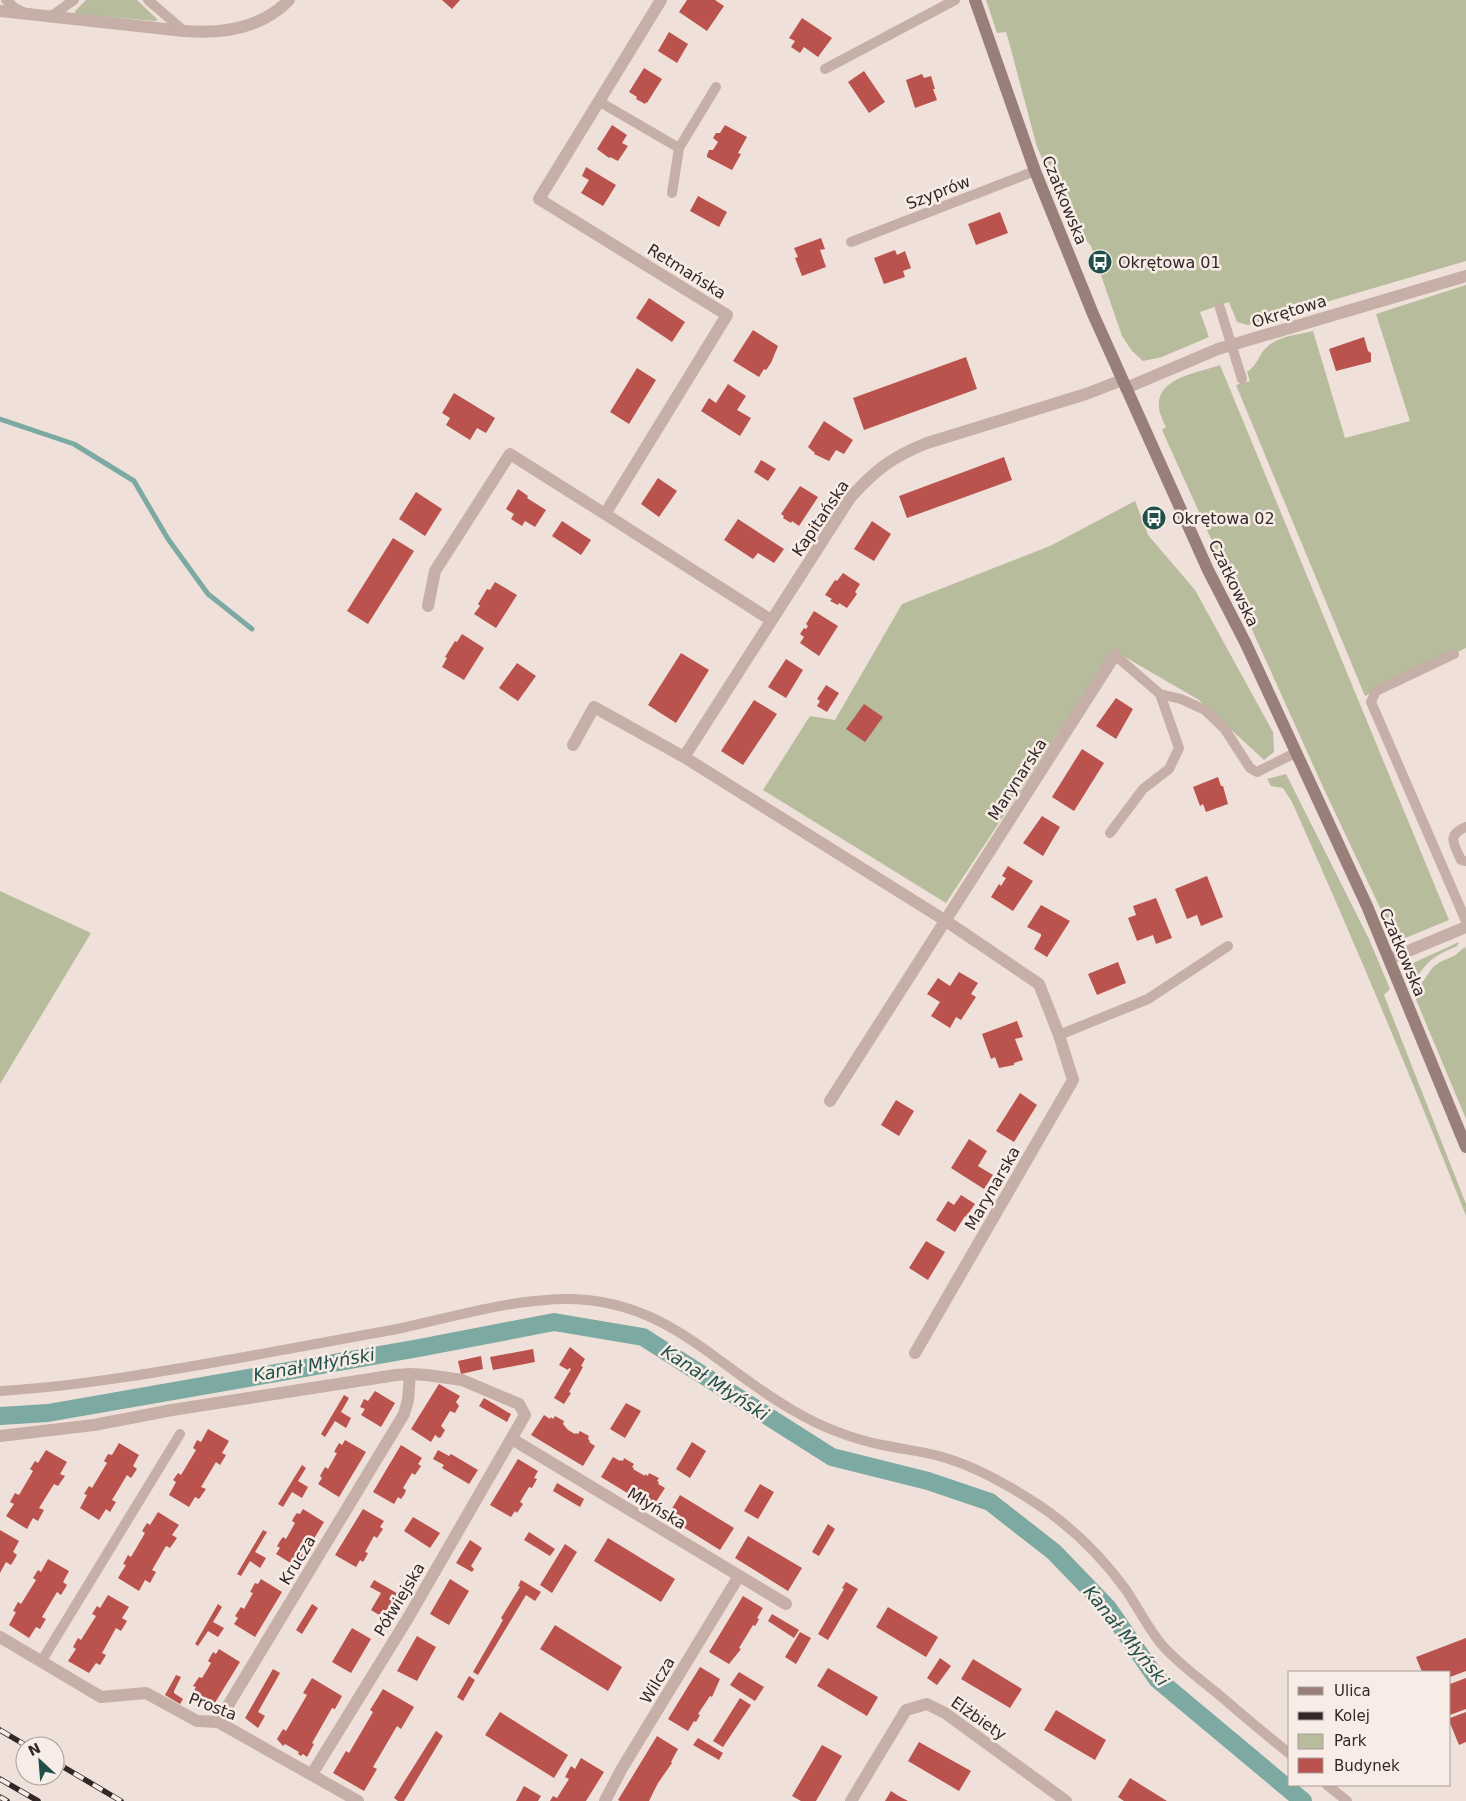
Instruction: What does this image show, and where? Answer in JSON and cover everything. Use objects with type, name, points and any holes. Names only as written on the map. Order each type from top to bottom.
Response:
[{"type":"street","points":[[0,11],[184,32],[213,32],[244,26],[270,16],[289,0]]},
{"type":"street","name":"Retmańska","points":[[605,514],[727,315],[539,200],[661,0]]},
{"type":"street","name":"Czatkowska","points":[[975,0],[1035,171],[1090,306],[1208,570],[1246,644],[1389,959],[1466,1147]]},
{"type":"street","name":"Okrętowa","points":[[1124,384],[1231,345],[1466,276]]},
{"type":"street","name":"Kapitańska","points":[[684,757],[850,498],[871,475],[904,453],[927,443],[1124,384]]},
{"type":"street","points":[[428,606],[435,571],[510,454],[771,620]]},
{"type":"street","name":"Marynarska","points":[[830,1101],[1116,655]]},
{"type":"street","points":[[572,745],[594,707],[684,757],[946,921]]},
{"type":"street","name":"Marynarska","points":[[915,1353],[1073,1080],[1059,1035],[1039,984],[946,921]]},
{"type":"street","points":[[1389,959],[1466,927]]},
{"type":"street","points":[[0,1436],[94,1425],[172,1410],[410,1374]]},
{"type":"street","name":"Krucza","points":[[218,1722],[404,1414],[408,1400],[410,1374]]},
{"type":"street","name":"Półwiejska","points":[[312,1774],[408,1618],[525,1415],[519,1404],[462,1380],[410,1374]]},
{"type":"street","name":"Młyńska","points":[[512,1439],[786,1604]]},
{"type":"street","name":"Wilcza","points":[[605,1801],[739,1576]]},
{"type":"street","name":"Prosta","points":[[0,1637],[101,1697],[146,1693],[197,1721],[218,1722],[358,1801]]},
{"type":"street","name":"Elżbiety","points":[[851,1801],[906,1710],[927,1704],[945,1713],[1066,1801]]},
{"type":"lane","points":[[6,0],[15,8],[28,15]]},
{"type":"lane","points":[[50,17],[74,0]]},
{"type":"lane","points":[[148,0],[184,32]]},
{"type":"lane","points":[[825,69],[955,0]]},
{"type":"lane","points":[[672,193],[679,148],[716,87]]},
{"type":"lane","points":[[600,102],[679,148]]},
{"type":"lane","name":"Szyprów","points":[[852,242],[1035,171]]},
{"type":"lane","points":[[1220,308],[1242,379]]},
{"type":"lane","points":[[1454,654],[1376,690],[1371,702],[1466,921]]},
{"type":"lane","points":[[1116,655],[1160,694],[1181,699],[1205,710],[1224,728],[1250,768],[1257,772],[1296,752]]},
{"type":"lane","points":[[1110,833],[1143,789],[1169,769],[1179,748],[1160,694]]},
{"type":"lane","points":[[1466,827],[1458,830],[1453,842],[1461,860],[1466,861]]},
{"type":"lane","points":[[1059,1035],[1148,999],[1228,946]]},
{"type":"lane","points":[[0,1391],[90,1382],[185,1367],[527,1302],[570,1299],[598,1301],[626,1307],[675,1329],[766,1394],[826,1429],[882,1445],[942,1456],[1007,1485],[1052,1513],[1083,1539],[1108,1567],[1126,1590],[1160,1644],[1180,1664],[1288,1752]]},
{"type":"lane","points":[[41,1662],[180,1434]]},
{"type":"lane","points":[[1328,1786],[1347,1801]]},
{"type":"green space","points":[[86,0],[137,0],[158,20],[76,14],[75,11]]},
{"type":"green space","points":[[986,0],[1466,0],[1466,261],[1248,325],[1237,322],[1229,302],[1200,312],[1209,337],[1162,357],[1143,361],[1132,351],[1122,336],[1091,246],[1070,221],[1037,147],[1006,32],[997,33]]},
{"type":"green space","points":[[1466,285],[1466,648],[1365,696],[1236,385],[1250,381],[1247,372],[1272,343],[1282,338],[1313,331],[1345,438],[1410,421],[1376,314]]},
{"type":"green space","points":[[1220,365],[1449,920],[1403,939],[1391,931],[1323,787],[1162,430],[1166,427],[1160,412],[1159,399],[1163,390],[1182,377]]},
{"type":"green space","points":[[1135,501],[1148,535],[1195,590],[1273,732],[1274,752],[1264,760],[1199,700],[1113,650],[946,903],[763,790],[810,716],[835,720],[902,604],[1050,546]]},
{"type":"green space","points":[[1286,774],[1369,939],[1390,989],[1384,995],[1466,1204],[1466,1216],[1381,1008],[1292,802],[1283,788],[1271,786],[1267,779]]},
{"type":"green space","points":[[0,891],[91,933],[0,1084]]},
{"type":"green space","points":[[1459,942],[1457,946],[1433,959],[1410,982],[1408,972],[1413,963]]},
{"type":"green space","points":[[1465,947],[1466,1119],[1412,990],[1424,980],[1433,967],[1454,956]]},
{"type":"building","points":[[442,0],[460,0],[452,9]]},
{"type":"building","points":[[687,0],[715,0],[724,6],[707,31],[679,12]]},
{"type":"building","points":[[802,18],[832,38],[818,57],[804,47],[800,53],[791,47],[795,41],[789,38]]},
{"type":"building","points":[[669,32],[688,44],[677,63],[658,51]]},
{"type":"building","points":[[644,68],[662,79],[645,104],[629,92]]},
{"type":"building","points":[[864,71],[885,102],[869,113],[848,82]]},
{"type":"building","points":[[922,74],[924,78],[931,76],[937,100],[915,108],[906,80]]},
{"type":"building","points":[[612,125],[627,135],[622,143],[628,146],[618,161],[609,158],[597,149]]},
{"type":"building","points":[[725,125],[747,137],[738,153],[741,154],[732,170],[707,157],[709,150],[713,150],[718,142],[713,138],[716,133],[720,133]]},
{"type":"building","points":[[586,167],[616,185],[603,206],[581,193],[589,180],[582,176]]},
{"type":"building","points":[[698,196],[727,212],[719,227],[690,211]]},
{"type":"building","points":[[1000,212],[1008,233],[976,245],[968,224]]},
{"type":"building","points":[[821,238],[825,249],[820,250],[826,267],[802,276],[795,258],[798,257],[794,248]]},
{"type":"building","points":[[895,250],[897,255],[905,251],[911,268],[903,271],[905,277],[884,284],[874,258]]},
{"type":"building","points":[[649,298],[685,322],[672,342],[636,318]]},
{"type":"building","points":[[753,330],[778,346],[771,363],[759,377],[733,361]]},
{"type":"building","points":[[1364,337],[1368,351],[1371,353],[1371,362],[1336,371],[1329,349]]},
{"type":"building","points":[[966,357],[977,389],[864,430],[853,398]]},
{"type":"building","points":[[637,368],[656,380],[629,424],[610,412]]},
{"type":"building","points":[[728,384],[746,396],[737,410],[751,418],[740,436],[701,411],[709,398],[716,403]]},
{"type":"building","points":[[454,393],[495,418],[486,433],[477,428],[470,440],[446,425],[450,418],[442,413]]},
{"type":"building","points":[[824,421],[853,440],[844,454],[836,450],[829,461],[814,454],[808,447]]},
{"type":"building","points":[[1004,457],[1012,480],[907,518],[899,496]]},
{"type":"building","points":[[761,460],[776,469],[768,481],[754,472]]},
{"type":"building","points":[[658,478],[677,491],[659,517],[641,504]]},
{"type":"building","points":[[800,486],[818,497],[799,526],[783,518],[784,516],[781,514]]},
{"type":"building","points":[[518,489],[528,496],[527,498],[546,510],[535,527],[525,521],[522,526],[511,519],[514,514],[506,509]]},
{"type":"building","points":[[416,492],[442,509],[425,536],[399,519]]},
{"type":"building","points":[[738,519],[784,549],[774,563],[758,553],[753,559],[724,540]]},
{"type":"building","points":[[562,521],[591,540],[581,555],[552,536]]},
{"type":"building","points":[[872,521],[891,534],[874,561],[854,549]]},
{"type":"building","points":[[393,538],[414,551],[368,624],[347,611]]},
{"type":"building","points":[[843,573],[860,584],[855,592],[857,594],[847,608],[839,603],[838,605],[830,601],[832,599],[825,595],[835,580],[837,581]]},
{"type":"building","points":[[495,582],[517,595],[496,628],[474,614],[480,606],[478,604],[487,589],[490,590]]},
{"type":"building","points":[[814,611],[838,626],[819,656],[800,643],[804,637],[800,634],[808,626],[806,624]]},
{"type":"building","points":[[462,634],[484,648],[464,680],[442,667],[447,658],[445,657]]},
{"type":"building","points":[[681,653],[709,670],[676,723],[648,705]]},
{"type":"building","points":[[786,659],[803,670],[786,698],[768,687]]},
{"type":"building","points":[[517,663],[536,676],[518,701],[499,688]]},
{"type":"building","points":[[826,685],[839,693],[827,712],[817,706],[820,701],[817,699]]},
{"type":"building","points":[[1116,698],[1133,709],[1116,739],[1096,726]]},
{"type":"building","points":[[754,700],[777,714],[743,765],[721,751]]},
{"type":"building","points":[[864,704],[883,717],[865,742],[846,729]]},
{"type":"building","points":[[1082,749],[1104,763],[1074,811],[1052,797]]},
{"type":"building","points":[[1218,777],[1221,786],[1223,786],[1228,804],[1206,812],[1203,804],[1200,806],[1193,787]]},
{"type":"building","points":[[1042,816],[1060,827],[1043,856],[1023,843]]},
{"type":"building","points":[[1008,866],[1033,881],[1013,911],[991,897],[999,884],[1001,886],[1006,878],[1002,876]]},
{"type":"building","points":[[1207,876],[1223,917],[1201,926],[1197,915],[1187,919],[1175,889]]},
{"type":"building","points":[[1156,898],[1172,938],[1156,944],[1153,935],[1137,941],[1128,918],[1136,915],[1133,906]]},
{"type":"building","points":[[1041,905],[1070,921],[1047,957],[1034,949],[1041,934],[1027,927]]},
{"type":"building","points":[[1118,962],[1126,983],[1097,995],[1088,974]]},
{"type":"building","points":[[959,972],[978,983],[971,994],[976,997],[961,1020],[956,1017],[950,1028],[931,1016],[940,1002],[927,994],[938,978],[950,986]]},
{"type":"building","points":[[1017,1021],[1023,1037],[1015,1039],[1023,1060],[1014,1063],[1014,1065],[999,1068],[995,1057],[991,1059],[982,1034]]},
{"type":"building","points":[[1020,1093],[1037,1105],[1014,1142],[996,1131]]},
{"type":"building","points":[[896,1100],[914,1111],[899,1136],[881,1125]]},
{"type":"building","points":[[969,1139],[987,1151],[978,1166],[993,1175],[984,1189],[951,1168]]},
{"type":"building","points":[[961,1195],[975,1204],[955,1232],[936,1220],[948,1201],[954,1205]]},
{"type":"building","points":[[926,1241],[945,1252],[928,1280],[909,1268]]},
{"type":"building","points":[[570,1347],[585,1359],[581,1366],[583,1367],[569,1392],[571,1393],[564,1404],[554,1398],[571,1369],[569,1368],[568,1370],[559,1365]]},
{"type":"building","points":[[533,1349],[535,1362],[493,1370],[490,1357]]},
{"type":"building","points":[[481,1356],[483,1369],[461,1374],[458,1361]]},
{"type":"building","points":[[439,1384],[460,1396],[456,1402],[459,1406],[455,1413],[450,1411],[441,1426],[445,1430],[441,1437],[439,1438],[435,1435],[431,1442],[411,1429]]},
{"type":"building","points":[[375,1391],[395,1403],[381,1427],[361,1415],[365,1409],[360,1407],[364,1399],[368,1401]]},
{"type":"building","points":[[344,1395],[349,1398],[341,1412],[351,1418],[346,1428],[335,1421],[325,1437],[321,1434]]},
{"type":"building","points":[[484,1398],[511,1414],[507,1422],[479,1406]]},
{"type":"building","points":[[626,1403],[641,1411],[625,1438],[610,1429]]},
{"type":"building","points":[[544,1415],[550,1419],[551,1417],[553,1419],[555,1416],[564,1421],[563,1424],[568,1430],[575,1434],[578,1434],[580,1431],[589,1436],[589,1442],[595,1446],[583,1466],[531,1435]]},
{"type":"building","points":[[208,1429],[229,1441],[222,1453],[226,1455],[220,1465],[216,1462],[201,1487],[206,1489],[199,1499],[195,1497],[189,1507],[169,1495],[176,1482],[173,1480],[178,1473],[181,1475],[196,1450],[193,1448],[197,1440],[201,1442]]},
{"type":"building","points":[[345,1440],[366,1452],[339,1497],[318,1484],[325,1467],[328,1469],[337,1453],[334,1452],[339,1443],[342,1445]]},
{"type":"building","points":[[692,1442],[706,1451],[690,1478],[676,1469]]},
{"type":"building","points":[[119,1443],[139,1455],[133,1466],[137,1469],[131,1478],[127,1475],[112,1500],[116,1502],[110,1512],[106,1509],[99,1520],[80,1508],[87,1495],[84,1494],[89,1486],[92,1488],[107,1463],[104,1461],[108,1454],[112,1455]]},
{"type":"building","points":[[401,1445],[422,1458],[418,1464],[421,1466],[415,1475],[412,1473],[403,1488],[406,1490],[404,1495],[401,1499],[398,1497],[394,1504],[373,1492]]},
{"type":"building","points":[[46,1450],[67,1462],[60,1474],[65,1476],[58,1486],[54,1484],[39,1508],[44,1510],[38,1521],[33,1518],[27,1529],[6,1516],[14,1504],[10,1502],[15,1493],[19,1495],[33,1471],[30,1469],[35,1461],[38,1463]]},
{"type":"building","points":[[438,1450],[449,1456],[451,1454],[478,1470],[469,1484],[442,1468],[444,1465],[433,1459]]},
{"type":"building","points":[[613,1457],[620,1461],[623,1461],[624,1458],[634,1464],[633,1469],[645,1476],[645,1474],[648,1476],[649,1473],[659,1478],[658,1484],[665,1488],[652,1508],[601,1477]]},
{"type":"building","points":[[518,1459],[538,1471],[534,1478],[537,1479],[532,1488],[529,1487],[520,1502],[523,1504],[517,1513],[515,1511],[511,1517],[490,1505]]},
{"type":"building","points":[[302,1465],[306,1468],[298,1481],[308,1487],[302,1498],[292,1492],[283,1507],[278,1504]]},
{"type":"building","points":[[557,1483],[584,1499],[580,1507],[553,1491]]},
{"type":"building","points":[[760,1484],[774,1492],[758,1519],[744,1511]]},
{"type":"building","points":[[680,1495],[734,1528],[720,1550],[667,1517]]},
{"type":"building","points":[[303,1509],[324,1522],[297,1567],[276,1554],[280,1548],[277,1546],[280,1541],[283,1537],[286,1539],[295,1523],[292,1521],[294,1517],[297,1513],[300,1514]]},
{"type":"building","points":[[363,1509],[384,1521],[380,1527],[383,1529],[377,1538],[374,1536],[365,1552],[368,1553],[363,1562],[360,1560],[356,1567],[335,1555]]},
{"type":"building","points":[[158,1512],[179,1525],[172,1535],[177,1538],[170,1548],[166,1546],[152,1570],[156,1572],[150,1583],[145,1580],[139,1591],[118,1578],[126,1565],[123,1564],[128,1555],[131,1557],[145,1533],[142,1531],[147,1523],[150,1525]]},
{"type":"building","points":[[413,1517],[440,1533],[430,1548],[404,1531]]},
{"type":"building","points":[[828,1524],[835,1529],[819,1556],[812,1552]]},
{"type":"building","points":[[0,1530],[19,1541],[13,1552],[17,1555],[11,1565],[6,1562],[0,1573]]},
{"type":"building","points":[[263,1530],[267,1532],[255,1552],[266,1558],[260,1568],[250,1561],[241,1576],[237,1574]]},
{"type":"building","points":[[529,1532],[555,1549],[550,1556],[524,1540]]},
{"type":"building","points":[[748,1536],[802,1568],[788,1591],[735,1558]]},
{"type":"building","points":[[608,1538],[675,1579],[661,1602],[594,1561]]},
{"type":"building","points":[[470,1540],[482,1548],[471,1566],[474,1569],[472,1572],[456,1563]]},
{"type":"building","points":[[565,1544],[577,1552],[552,1593],[540,1585]]},
{"type":"building","points":[[48,1559],[69,1571],[63,1582],[67,1585],[61,1595],[57,1592],[42,1617],[46,1619],[40,1629],[36,1627],[29,1638],[9,1625],[16,1612],[13,1611],[18,1602],[21,1604],[36,1580],[33,1578],[38,1570],[41,1572]]},
{"type":"building","points":[[261,1579],[282,1592],[255,1637],[234,1624],[238,1618],[235,1616],[241,1607],[244,1609],[253,1593],[250,1592],[255,1583],[258,1584]]},
{"type":"building","points":[[450,1579],[469,1591],[449,1625],[430,1614]]},
{"type":"building","points":[[374,1580],[402,1596],[398,1603],[394,1601],[384,1618],[371,1610],[381,1593],[370,1587]]},
{"type":"building","points":[[521,1580],[541,1592],[535,1601],[526,1595],[478,1675],[473,1672],[503,1620],[501,1618],[520,1587],[518,1586]]},
{"type":"building","points":[[846,1582],[858,1589],[828,1640],[818,1634],[844,1589],[842,1588]]},
{"type":"building","points":[[108,1595],[129,1607],[122,1618],[127,1621],[121,1631],[116,1628],[102,1653],[106,1655],[100,1665],[96,1663],[89,1673],[68,1661],[76,1649],[73,1647],[78,1638],[81,1640],[96,1616],[92,1614],[97,1606],[100,1608]]},
{"type":"building","points":[[743,1596],[763,1608],[757,1618],[759,1619],[757,1623],[755,1626],[753,1625],[739,1648],[741,1649],[729,1664],[709,1652]]},
{"type":"building","points":[[218,1604],[222,1607],[213,1622],[224,1628],[218,1637],[208,1631],[198,1646],[195,1644]]},
{"type":"building","points":[[312,1604],[318,1608],[302,1634],[296,1630]]},
{"type":"building","points":[[888,1607],[938,1637],[926,1657],[876,1627]]},
{"type":"building","points":[[772,1614],[799,1630],[794,1638],[768,1621]]},
{"type":"building","points":[[555,1625],[622,1667],[608,1691],[540,1649]]},
{"type":"building","points":[[352,1628],[371,1639],[351,1673],[332,1662]]},
{"type":"building","points":[[800,1632],[811,1638],[796,1664],[785,1657]]},
{"type":"building","points":[[417,1636],[436,1647],[417,1681],[397,1671]]},
{"type":"building","points":[[1466,1638],[1466,1671],[1451,1677],[1451,1671],[1422,1671],[1416,1657]]},
{"type":"building","points":[[219,1649],[240,1662],[213,1706],[192,1694],[196,1687],[193,1686],[199,1677],[202,1678],[211,1663],[208,1661],[213,1652],[216,1654]]},
{"type":"building","points":[[940,1658],[951,1666],[937,1685],[927,1678]]},
{"type":"building","points":[[973,1659],[1022,1689],[1010,1708],[961,1679]]},
{"type":"building","points":[[700,1667],[720,1679],[712,1697],[710,1696],[698,1714],[700,1715],[696,1722],[694,1721],[688,1731],[668,1719]]},
{"type":"building","points":[[828,1668],[878,1697],[867,1716],[817,1686]]},
{"type":"building","points":[[273,1669],[280,1673],[258,1712],[265,1716],[258,1728],[245,1718]]},
{"type":"building","points":[[739,1672],[764,1687],[755,1701],[730,1685]]},
{"type":"building","points":[[176,1675],[181,1677],[174,1691],[183,1699],[180,1704],[165,1695]]},
{"type":"building","points":[[469,1676],[475,1680],[463,1701],[457,1697]]},
{"type":"building","points":[[312,1678],[342,1696],[335,1709],[332,1708],[312,1743],[314,1744],[307,1757],[303,1754],[301,1756],[298,1754],[299,1752],[285,1744],[283,1746],[277,1739],[283,1729],[286,1731],[307,1695],[303,1693]]},
{"type":"building","points":[[1466,1678],[1466,1709],[1451,1715],[1451,1684]]},
{"type":"building","points":[[383,1689],[414,1707],[401,1729],[397,1726],[373,1767],[377,1769],[364,1791],[333,1773],[346,1751],[349,1753],[373,1712],[370,1710]]},
{"type":"building","points":[[740,1698],[751,1705],[723,1747],[713,1741]]},
{"type":"building","points":[[1056,1710],[1106,1740],[1095,1760],[1044,1730]]},
{"type":"building","points":[[500,1712],[568,1755],[554,1778],[485,1735]]},
{"type":"building","points":[[1466,1712],[1466,1742],[1459,1745],[1451,1725],[1451,1718]]},
{"type":"building","points":[[436,1731],[443,1736],[404,1801],[398,1801],[394,1798]]},
{"type":"building","points":[[657,1736],[678,1749],[672,1763],[658,1783],[649,1801],[618,1800]]},
{"type":"building","points":[[698,1738],[723,1753],[719,1760],[693,1745]]},
{"type":"building","points":[[919,1742],[971,1771],[959,1791],[908,1761]]},
{"type":"building","points":[[822,1745],[842,1756],[816,1801],[801,1801],[792,1796]]},
{"type":"building","points":[[581,1758],[604,1772],[586,1801],[550,1801],[553,1796],[557,1798],[569,1779],[565,1777],[571,1766],[575,1769]]},
{"type":"building","points":[[1130,1778],[1167,1801],[1124,1801],[1118,1797]]},
{"type":"building","points":[[524,1786],[541,1796],[538,1801],[516,1801]]},
{"type":"building","points":[[891,1791],[897,1795],[908,1801],[885,1801]]},
{"type":"waterway","points":[[0,419],[74,444],[134,481],[168,539],[208,594],[252,629]]},
{"type":"waterway","name":"Kanał Młyński","points":[[0,1416],[48,1413],[419,1348],[554,1322],[643,1337],[832,1457],[928,1481],[990,1502],[1054,1552],[1108,1608],[1157,1679],[1303,1801]]},
{"type":"railway","points":[[0,1730],[15,1739]]},
{"type":"railway","points":[[65,1768],[121,1801]]},
{"type":"railway","points":[[0,1779],[38,1801]]},
{"type":"railway","points":[[0,1797],[7,1801]]},
{"type":"place","name":"Okrętowa 01","points":[[1100,262]]},
{"type":"place","name":"Okrętowa 02","points":[[1154,518]]}]
